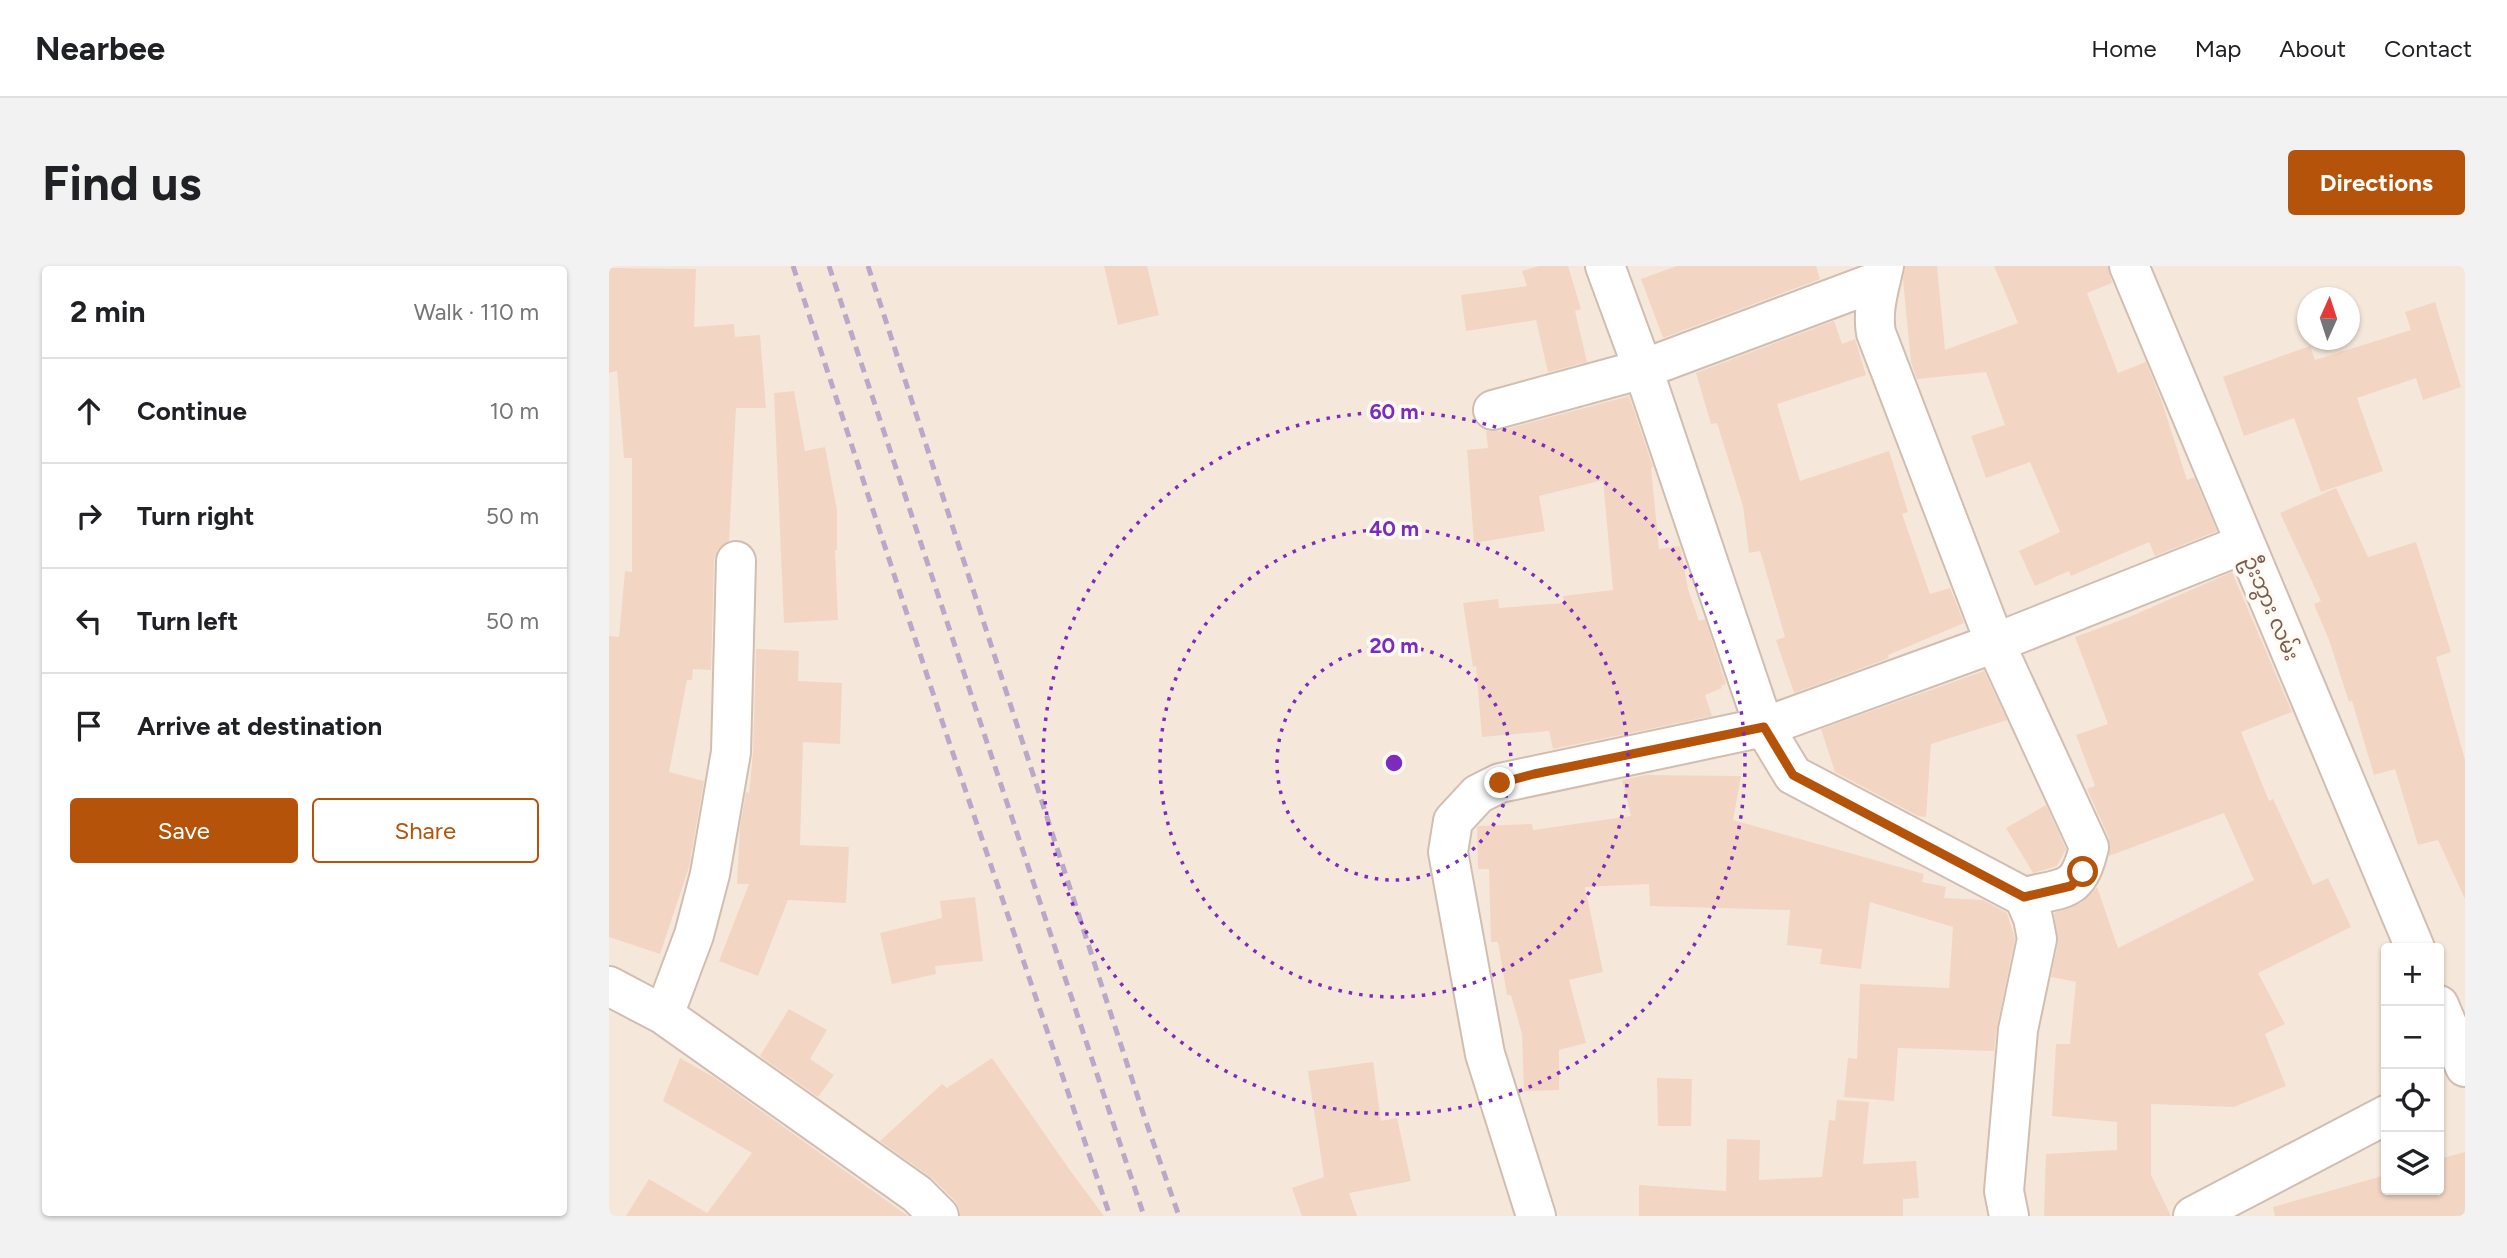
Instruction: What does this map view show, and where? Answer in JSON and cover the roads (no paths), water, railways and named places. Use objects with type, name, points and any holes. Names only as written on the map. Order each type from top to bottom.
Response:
[{"type":"street","points":[[1605,266],[1643,369],[1764,727],[1793,775],[2024,897],[2033,918],[2036,939],[2018,1030],[2004,1191],[2009,1216]]},
{"type":"street","name":"ဦးဘွား လမ်း","points":[[2129,266],[2413,943]]},
{"type":"street","points":[[1493,410],[1643,369],[1882,273]]},
{"type":"street","points":[[1882,273],[1874,319],[1876,333],[1995,643],[2089,847],[2083,872],[2071,886],[2024,897]]},
{"type":"street","points":[[1536,1216],[1485,1054],[1448,852],[1453,821],[1478,794],[1500,783],[1534,774],[1764,727],[1995,643],[2244,544]]},
{"type":"street","points":[[664,1015],[694,935],[710,874],[731,752],[737,561]]},
{"type":"street","points":[[2444,992],[2465,985]]},
{"type":"street","points":[[609,986],[664,1015],[917,1194],[939,1216]]},
{"type":"street","points":[[2439,1006],[2465,1067]]},
{"type":"street","points":[[2444,1084],[2465,1073]]},
{"type":"street","points":[[2193,1216],[2381,1118]]},
{"type":"railway","points":[[793,266],[944,727],[1110,1216]]},
{"type":"railway","points":[[829,266],[1144,1216]]},
{"type":"railway","points":[[868,266],[1144,1116],[1179,1216]]}]
